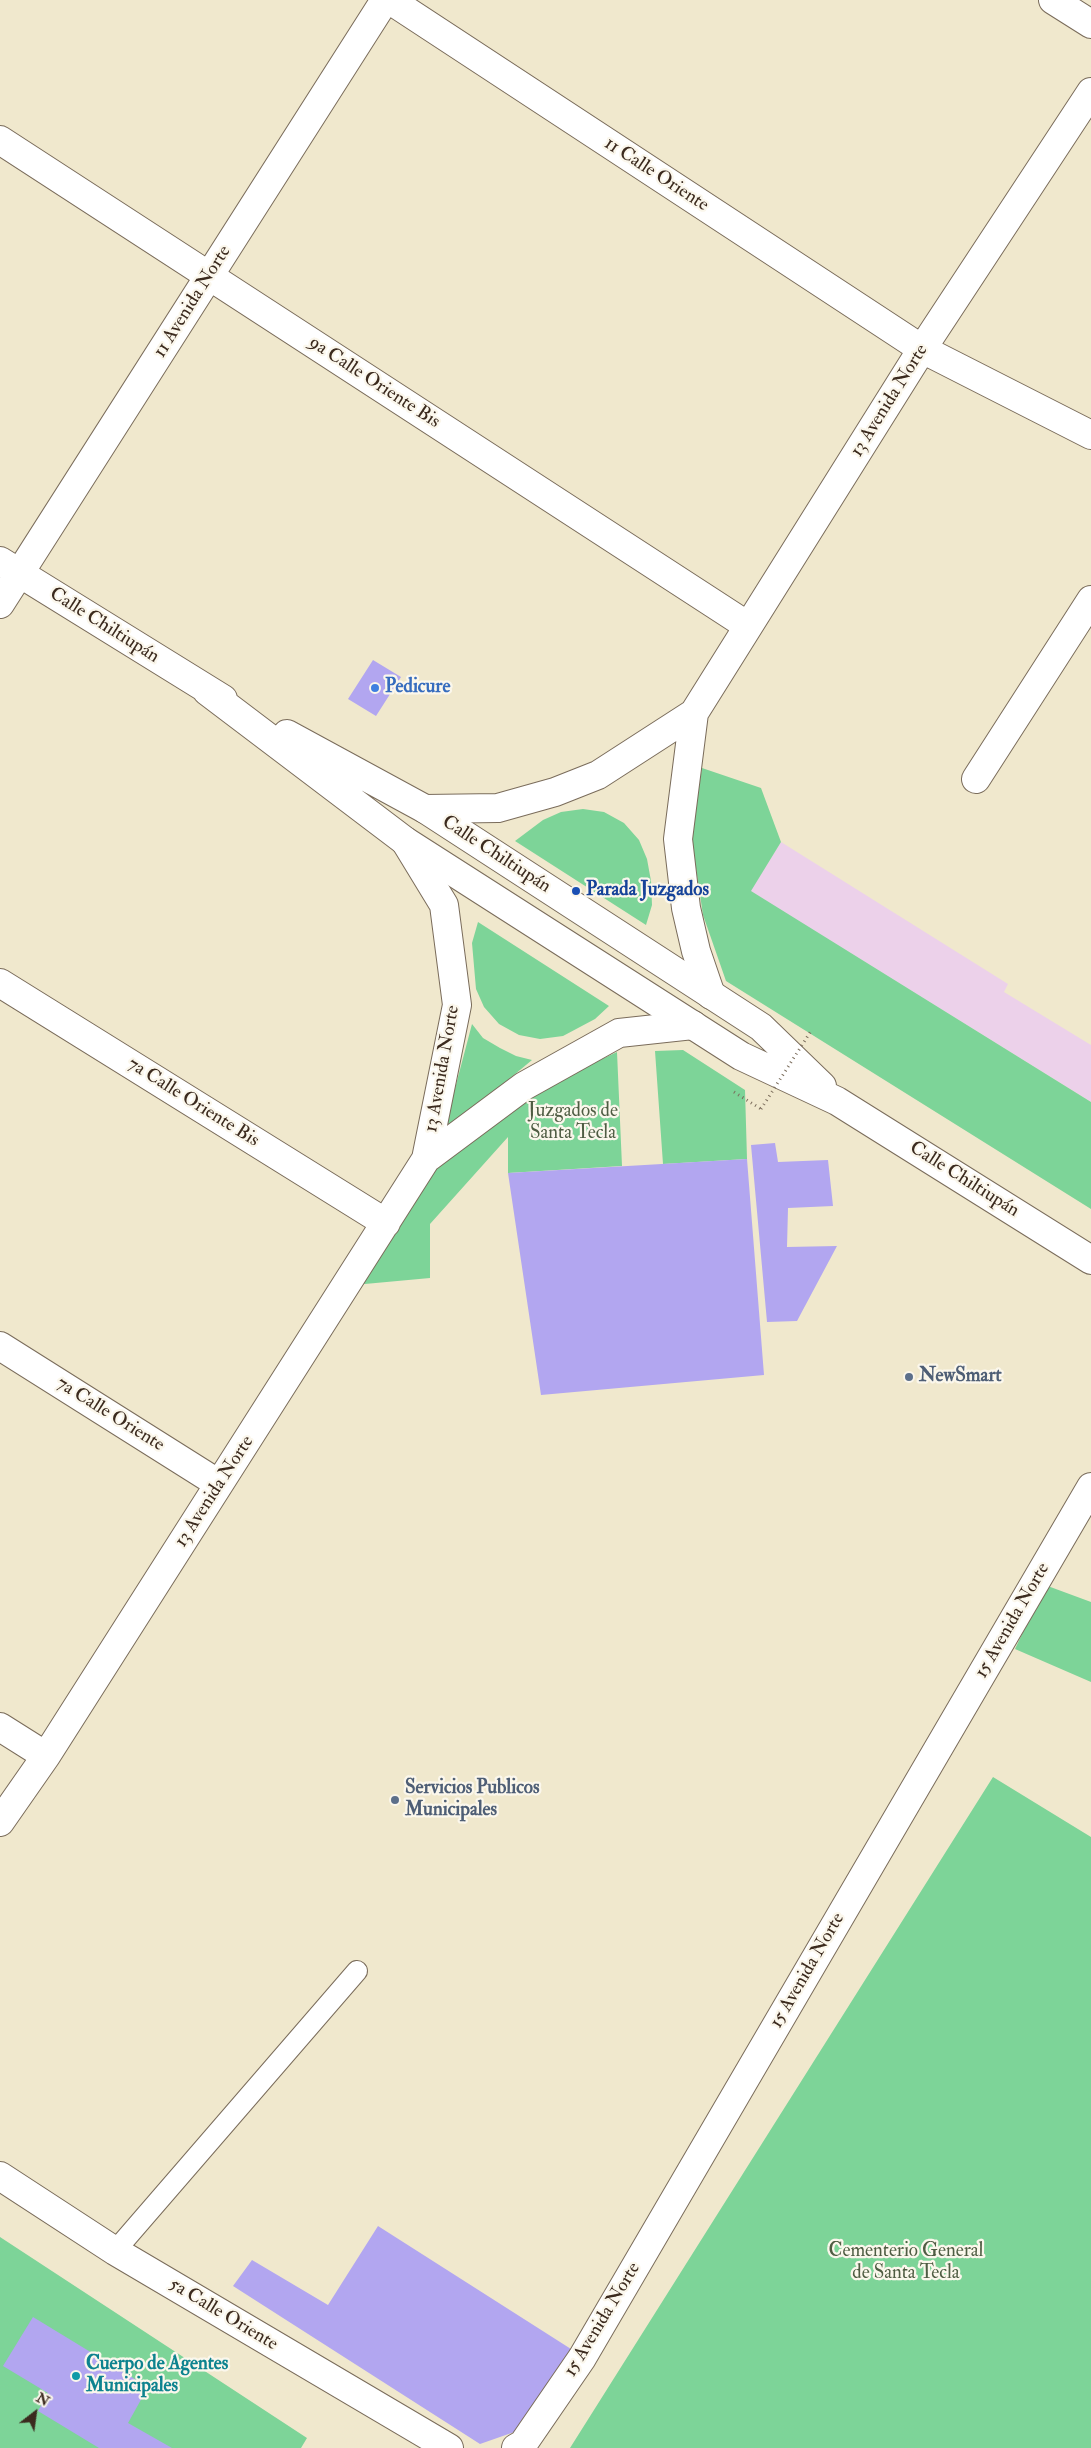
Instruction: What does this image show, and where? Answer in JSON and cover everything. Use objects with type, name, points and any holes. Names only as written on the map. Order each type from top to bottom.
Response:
[{"type":"street","name":"11 Avenida Norte","points":[[0,604],[10,567],[209,276],[385,0]]},
{"type":"street","name":"11 Calle Oriente","points":[[390,0],[922,349],[1091,435]]},
{"type":"street","points":[[1053,0],[1091,24]]},
{"type":"street","name":"13 Avenida Norte","points":[[711,995],[696,951],[686,908],[678,839],[694,714],[922,349],[1091,92]]},
{"type":"street","name":"9a Calle Oriente Bis","points":[[0,140],[748,626]]},
{"type":"street","name":"Calle Chiltiupán","points":[[10,567],[207,691],[425,809],[762,1027],[837,1101]]},
{"type":"street","points":[[976,779],[1091,600]]},
{"type":"street","name":"Calle Chiltiupán","points":[[207,691],[405,841],[692,1026],[741,1056],[837,1101],[1091,1260]]},
{"type":"street","name":"13 Avenida Norte","points":[[425,809],[498,808],[555,792],[598,775],[694,714]]},
{"type":"street","name":"13 Avenida Norte","points":[[0,1822],[46,1756],[426,1160],[457,1005],[444,905],[405,841]]},
{"type":"street","name":"7a Calle Oriente Bis","points":[[0,984],[386,1224]]},
{"type":"street","name":"13 Avenida Norte","points":[[426,1160],[524,1086],[619,1033],[692,1026]]},
{"type":"street","name":"7a Calle Oriente","points":[[0,1346],[219,1484]]},
{"type":"street","name":"15 Avenida Norte","points":[[516,2448],[523,2444],[582,2358],[1091,1487]]},
{"type":"street","points":[[0,1726],[46,1756]]},
{"type":"street","name":"5a Calle Oriente","points":[[0,2176],[115,2251],[450,2448]]},
{"type":"lane","points":[[115,2251],[357,1971]]},
{"type":"path","points":[[731,1090],[761,1109],[811,1031]]},
{"type":"shaded area","points":[[781,842],[1008,984],[1004,992],[1091,1045],[1091,1102],[750,891]]},
{"type":"green space","points":[[702,768],[761,788],[781,842],[751,891],[1091,1102],[1091,1209],[726,981],[703,915],[691,835]]},
{"type":"green space","points":[[583,809],[604,812],[624,823],[639,840],[647,859],[651,881],[652,905],[646,925],[515,841],[543,820],[561,812]]},
{"type":"green space","points":[[478,922],[609,1006],[595,1019],[563,1036],[540,1039],[519,1035],[499,1024],[484,1007],[476,989],[472,943]]},
{"type":"green space","points":[[472,1024],[483,1038],[516,1056],[532,1060],[443,1134]]},
{"type":"green space","name":"Juzgados de Santa Tecla","points":[[683,1050],[745,1090],[747,1159],[663,1164],[655,1051]]},
{"type":"green space","name":"Juzgados de Santa Tecla","points":[[617,1052],[622,1166],[508,1173],[508,1137],[430,1224],[430,1278],[354,1285],[434,1164],[529,1093]]},
{"type":"green space","points":[[1045,1585],[1091,1602],[1091,1682],[1015,1649]]},
{"type":"green space","name":"Cementerio General de Santa Tecla","points":[[993,1777],[1091,1837],[1091,2448],[570,2448]]},
{"type":"green space","points":[[0,2237],[307,2438],[301,2448],[0,2448]]},
{"type":"building","name":"Pedicure","points":[[373,660],[401,677],[376,716],[348,699]]},
{"type":"building","points":[[775,1143],[778,1162],[828,1160],[833,1206],[788,1208],[787,1247],[837,1246],[797,1321],[767,1322],[751,1145]]},
{"type":"building","name":"Juzgados de Santa Tecla","points":[[747,1159],[764,1375],[541,1395],[508,1173]]},
{"type":"building","points":[[378,2226],[571,2349],[520,2430],[480,2444],[233,2286],[252,2260],[328,2305]]},
{"type":"building","name":"Cuerpo de Agentes Municipales","points":[[33,2317],[148,2387],[128,2423],[172,2448],[99,2448],[38,2411],[48,2393],[3,2366]]},
{"type":"place","name":"Pedicure","points":[[375,688]]},
{"type":"place","name":"Parada Juzgados","points":[[576,891]]},
{"type":"place","name":"NewSmart","points":[[909,1377]]},
{"type":"place","name":"Servicios Publicos Municipales","points":[[395,1800]]},
{"type":"place","name":"Cuerpo de Agentes Municipales","points":[[76,2376]]}]
